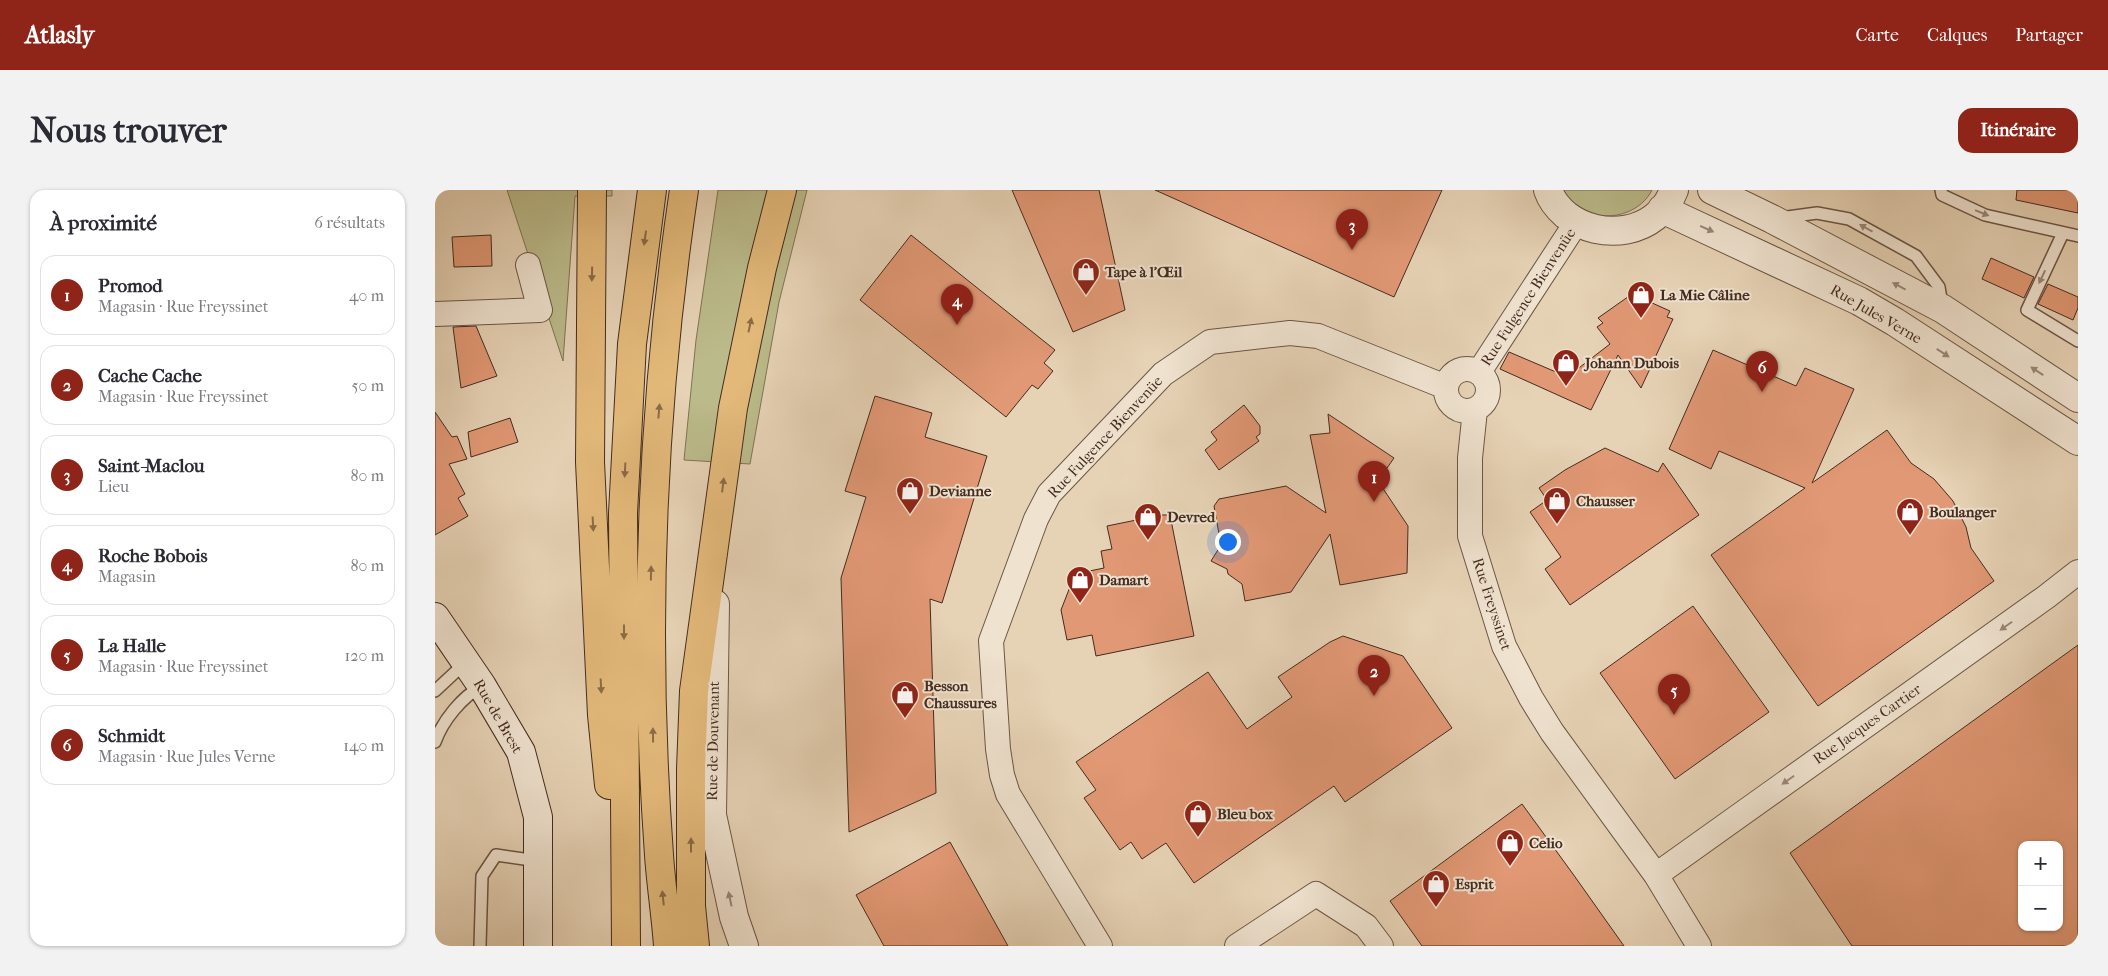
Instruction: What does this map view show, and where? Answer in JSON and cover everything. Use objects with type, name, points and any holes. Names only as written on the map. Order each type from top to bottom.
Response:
[{"type":"highway","points":[[592,190],[591,471],[602,715],[625,946]]},
{"type":"highway","points":[[625,946],[623,513],[631,344],[652,190]]},
{"type":"highway","points":[[669,946],[659,857],[654,776],[651,647],[652,525],[666,332],[684,190]]},
{"type":"highway","points":[[695,946],[691,876],[691,769],[694,691],[733,408],[762,268],[782,190]]},
{"type":"street","points":[[1547,190],[1561,210],[1576,223],[1594,230],[1612,232],[1631,229],[1648,221],[1668,199]]},
{"type":"street","points":[[1712,190],[1772,218],[1943,310],[2078,398]]},
{"type":"street","name":"Rue Jules Verne","points":[[1668,199],[1895,322],[2078,441]]},
{"type":"street","name":"Rue Fulgence Bienvenüe","points":[[1479,372],[1576,223]]},
{"type":"street","points":[[435,314],[539,310],[529,265]]},
{"type":"street","name":"Rue Fulgence Bienvenüe","points":[[1099,946],[1008,794],[1002,775],[999,749],[991,641],[1036,519],[1049,494],[1163,374],[1209,342],[1290,333],[1318,336],[1446,387]]},
{"type":"street","points":[[1461,369],[1474,369],[1479,372],[1484,376],[1489,389],[1485,402],[1475,410],[1460,410],[1449,401],[1446,387],[1451,376],[1461,369]]},
{"type":"street","name":"Rue Freyssinet","points":[[1475,410],[1470,458],[1470,536],[1504,646],[1531,698],[1552,732],[1656,875],[1699,946]]},
{"type":"street","name":"Rue de Douvenant","points":[[717,533],[712,816],[734,917],[744,946]]},
{"type":"street","name":"Rue Jacques Cartier","points":[[1656,875],[1726,823],[2046,597],[2078,572]]},
{"type":"street","name":"Rue de Brest","points":[[435,617],[482,686],[521,752],[538,817],[539,946]]},
{"type":"street","points":[[1237,946],[1316,894],[1367,926],[1381,946]]},
{"type":"lane","points":[[1941,190],[1942,195],[1985,215],[2078,236]]},
{"type":"lane","points":[[1772,218],[1817,213],[1849,219],[1916,256],[1939,288],[1943,310]]},
{"type":"lane","points":[[2063,233],[2027,310],[2078,341]]},
{"type":"lane","points":[[435,691],[465,663]]},
{"type":"lane","points":[[435,742],[445,721],[471,692],[482,686]]},
{"type":"lane","points":[[480,946],[483,876],[489,864],[496,855],[538,861]]},
{"type":"shaded area","points":[[507,190],[612,190],[612,196],[575,196],[563,361]]},
{"type":"shaded area","points":[[718,190],[807,190],[779,302],[750,464],[684,460],[696,340]]},
{"type":"shaded area","points":[[1563,190],[1652,190],[1644,201],[1633,209],[1621,214],[1607,216],[1581,210]]},
{"type":"building","points":[[1012,190],[1099,190],[1125,310],[1073,332]]},
{"type":"building","points":[[1155,190],[1442,190],[1394,297]]},
{"type":"building","points":[[2017,190],[2078,190],[2078,213],[2016,200]]},
{"type":"building","points":[[491,235],[492,266],[454,267],[452,237]]},
{"type":"building","points":[[911,235],[1055,350],[1044,363],[1053,371],[1038,389],[1032,385],[1006,417],[860,300]]},
{"type":"building","points":[[1991,258],[2034,277],[2024,298],[1982,279]]},
{"type":"building","points":[[2048,284],[2078,297],[2078,308],[2073,320],[2038,304]]},
{"type":"building","points":[[1632,294],[1670,311],[1667,317],[1673,319],[1641,388],[1618,355],[1591,410],[1500,369],[1509,352],[1556,372],[1575,371],[1610,344],[1597,327],[1603,323],[1598,318]]},
{"type":"building","points":[[476,326],[497,376],[461,388],[453,327]]},
{"type":"building","points":[[1713,350],[1796,386],[1805,368],[1854,389],[1812,483],[1887,430],[1911,463],[1934,479],[1953,501],[1966,527],[1971,548],[1994,581],[1818,706],[1711,555],[1805,488],[1719,451],[1711,469],[1669,449]]},
{"type":"building","points":[[875,396],[932,413],[925,437],[987,456],[942,603],[930,599],[936,793],[849,832],[841,578],[866,497],[845,491]]},
{"type":"building","points":[[1244,405],[1260,426],[1260,434],[1256,437],[1259,441],[1219,470],[1205,450],[1217,440],[1211,432]]},
{"type":"building","points":[[435,412],[452,437],[457,436],[467,459],[449,464],[465,494],[458,498],[468,516],[435,535]]},
{"type":"building","points":[[1328,414],[1394,458],[1378,481],[1408,526],[1407,573],[1340,585],[1330,534],[1291,592],[1245,601],[1242,584],[1228,574],[1227,569],[1211,561],[1221,545],[1214,506],[1219,499],[1286,486],[1326,513],[1310,435],[1330,433]]},
{"type":"building","points":[[510,418],[518,442],[471,457],[468,432]]},
{"type":"building","points":[[1605,448],[1658,472],[1663,463],[1699,515],[1570,605],[1545,569],[1561,557],[1530,512],[1547,500],[1539,488],[1565,470]]},
{"type":"building","points":[[1161,515],[1170,515],[1194,636],[1096,656],[1092,635],[1067,640],[1061,610],[1075,574],[1104,568],[1101,551],[1112,549],[1107,526]]},
{"type":"building","points":[[1693,606],[1769,712],[1675,779],[1600,673]]},
{"type":"building","points":[[1343,636],[1403,656],[1452,728],[1345,802],[1334,786],[1194,883],[1166,843],[1142,859],[1131,842],[1120,850],[1084,798],[1096,790],[1076,762],[1208,672],[1247,729],[1292,697],[1278,677],[1330,642]]},
{"type":"building","points":[[2078,645],[2078,946],[1852,946],[1790,853]]},
{"type":"building","points":[[1522,804],[1624,946],[1422,946],[1390,901]]},
{"type":"building","points":[[950,842],[1008,946],[884,946],[856,895]]},
{"type":"place","name":"Saint-Maclou","points":[[1352,250]]},
{"type":"place","name":"Tape à l'Œil","points":[[1086,296]]},
{"type":"place","name":"La Mie Câline","points":[[1641,319]]},
{"type":"place","name":"Roche Bobois","points":[[957,325]]},
{"type":"place","name":"Johann Dubois","points":[[1566,387]]},
{"type":"place","name":"Schmidt","points":[[1762,392]]},
{"type":"place","name":"Promod","points":[[1374,502]]},
{"type":"place","name":"Devianne","points":[[910,515]]},
{"type":"place","name":"Chausser","points":[[1557,525]]},
{"type":"place","name":"Boulanger","points":[[1910,536]]},
{"type":"place","name":"Devred","points":[[1148,541]]},
{"type":"place","name":"Damart","points":[[1080,604]]},
{"type":"place","name":"Cache Cache","points":[[1374,696]]},
{"type":"place","name":"La Halle","points":[[1674,715]]},
{"type":"place","name":"Besson Chaussures","points":[[905,719]]},
{"type":"place","name":"Bleu box","points":[[1198,838]]},
{"type":"place","name":"Celio","points":[[1510,867]]},
{"type":"place","name":"Esprit","points":[[1436,908]]}]
